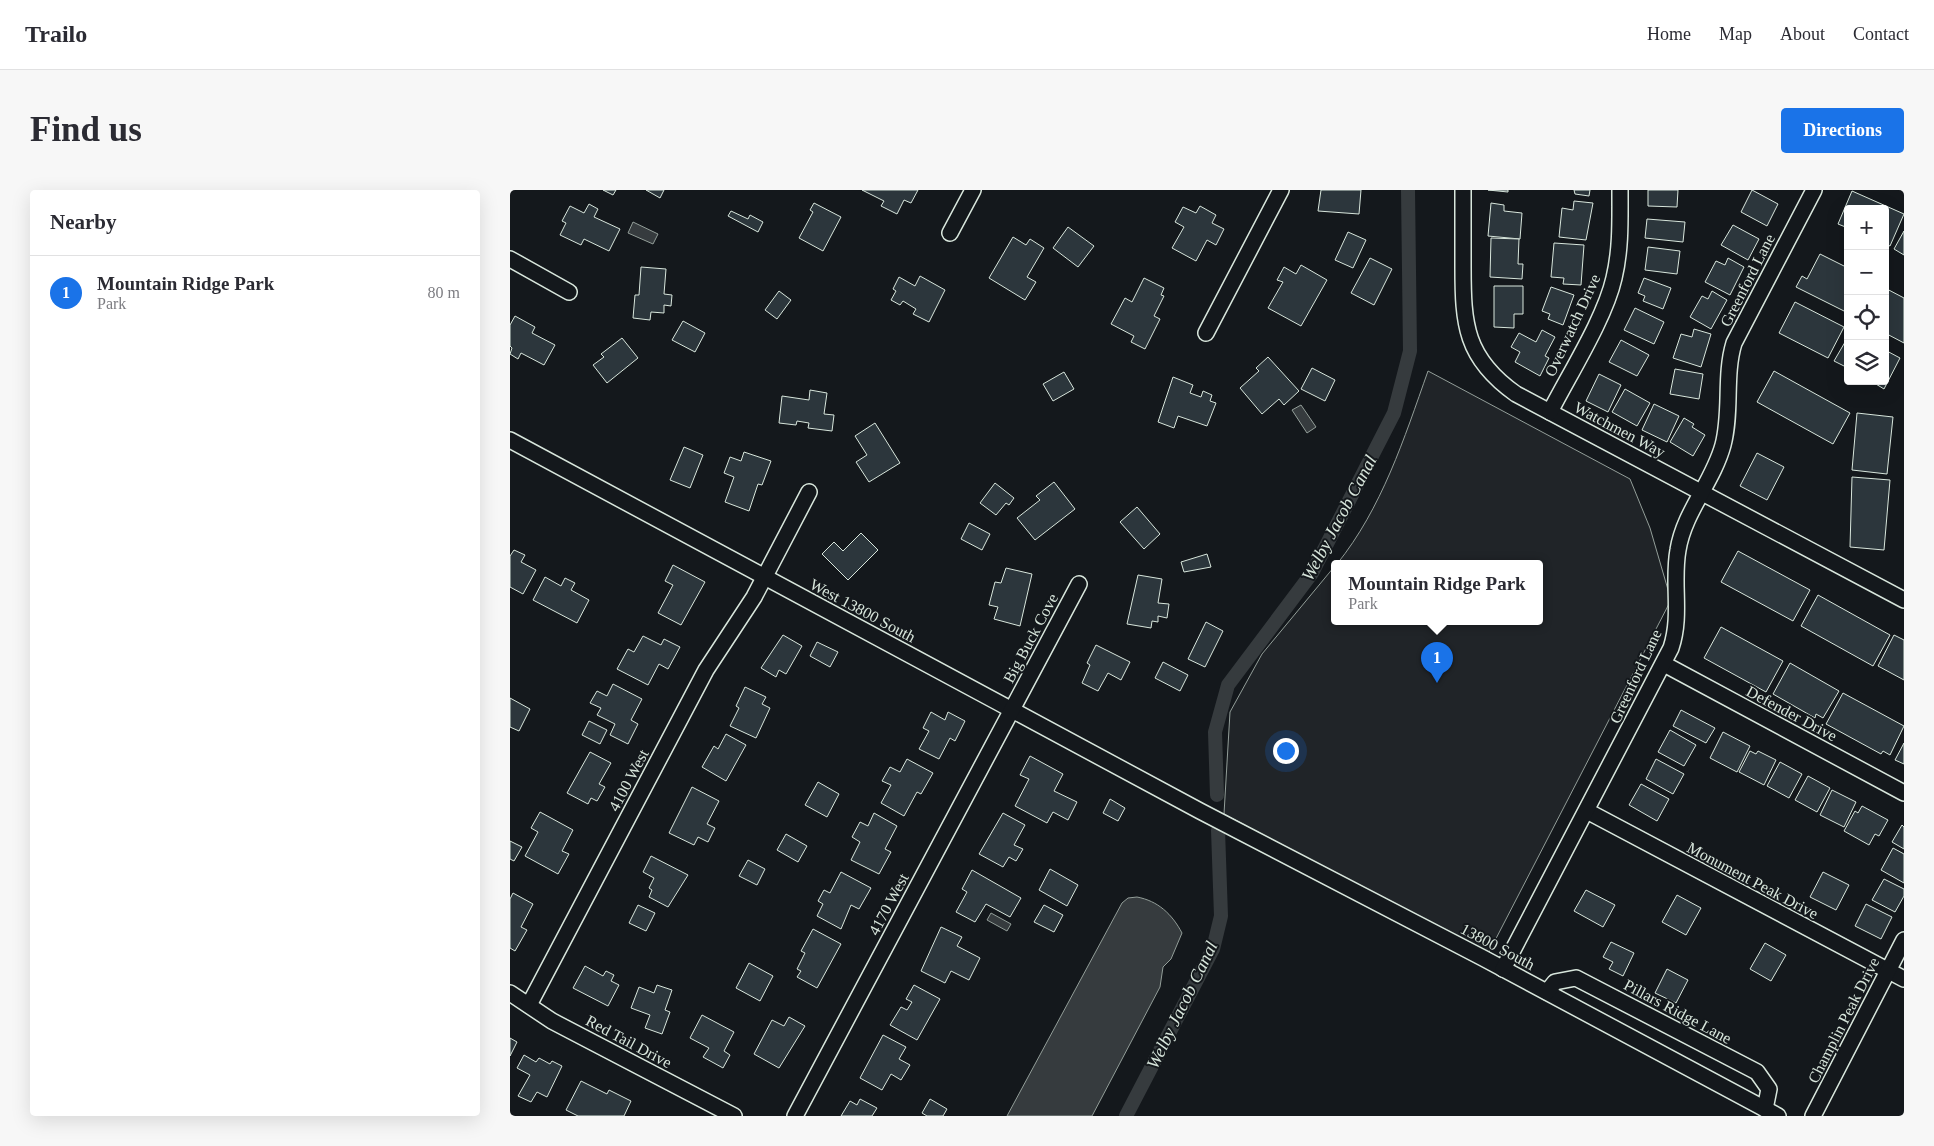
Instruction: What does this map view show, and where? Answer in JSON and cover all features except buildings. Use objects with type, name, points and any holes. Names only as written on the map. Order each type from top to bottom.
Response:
[{"type":"street","points":[[950,233],[973,190]]},
{"type":"street","points":[[1206,334],[1281,190]]},
{"type":"street","name":"Watchmen Way","points":[[1463,190],[1463,314],[1470,337],[1481,359],[1496,378],[1516,394],[1904,600]]},
{"type":"street","name":"Overwatch Drive","points":[[1550,412],[1600,314],[1614,280],[1619,248],[1620,190]]},
{"type":"street","name":"Greenford Lane","points":[[1503,969],[1664,664],[1674,638],[1678,616],[1675,578],[1678,547],[1688,520],[1712,476],[1723,444],[1728,408],[1728,366],[1734,343],[1814,190]]},
{"type":"street","points":[[510,260],[569,292]]},
{"type":"street","name":"West 13800 South","points":[[510,440],[1200,811]]},
{"type":"street","name":"4100 West","points":[[529,1005],[706,670],[740,620],[808,492]]},
{"type":"street","name":"Big Buck Cove","points":[[1012,709],[1079,584]]},
{"type":"street","name":"Defender Drive","points":[[1664,664],[1904,793]]},
{"type":"street","name":"4170 West","points":[[795,1116],[1012,709]]},
{"type":"street","name":"13800 South","points":[[1200,811],[1547,992],[1771,1113]]},
{"type":"street","name":"Monument Peak Drive","points":[[1587,812],[1904,979]]},
{"type":"street","name":"Champlin Peak Drive","points":[[1813,1116],[1904,940]]},
{"type":"street","name":"Pillars Ridge Lane","points":[[1547,992],[1555,982],[1576,978],[1757,1072],[1769,1089],[1771,1113]]},
{"type":"street","name":"Red Tail Drive","points":[[510,993],[552,1020],[734,1116]]},
{"type":"shaded area","points":[[633,222],[658,234],[653,244],[628,233]]},
{"type":"shaded area","points":[[1428,371],[1630,479],[1650,528],[1671,600],[1488,954],[1224,814],[1230,712],[1262,654],[1331,571],[1331,625],[1543,625],[1543,560],[1340,560],[1367,520],[1401,447]]},
{"type":"shaded area","points":[[1301,405],[1316,427],[1307,433],[1292,410]]},
{"type":"shaded area","points":[[1137,897],[1164,909],[1182,933],[1171,959],[1163,967],[1160,987],[1092,1116],[1007,1116],[1122,903],[1128,898]]},
{"type":"shaded area","points":[[991,913],[1011,924],[1007,931],[987,920]]},
{"type":"waterway","name":"Welby Jacob Canal","points":[[1217,795],[1215,732],[1228,685],[1312,573],[1394,413],[1410,351],[1408,190]]},
{"type":"waterway","name":"Welby Jacob Canal","points":[[1126,1116],[1213,949],[1221,916],[1218,830]]},
{"type":"place","name":"Mountain Ridge Park","points":[[1437,683]]}]
